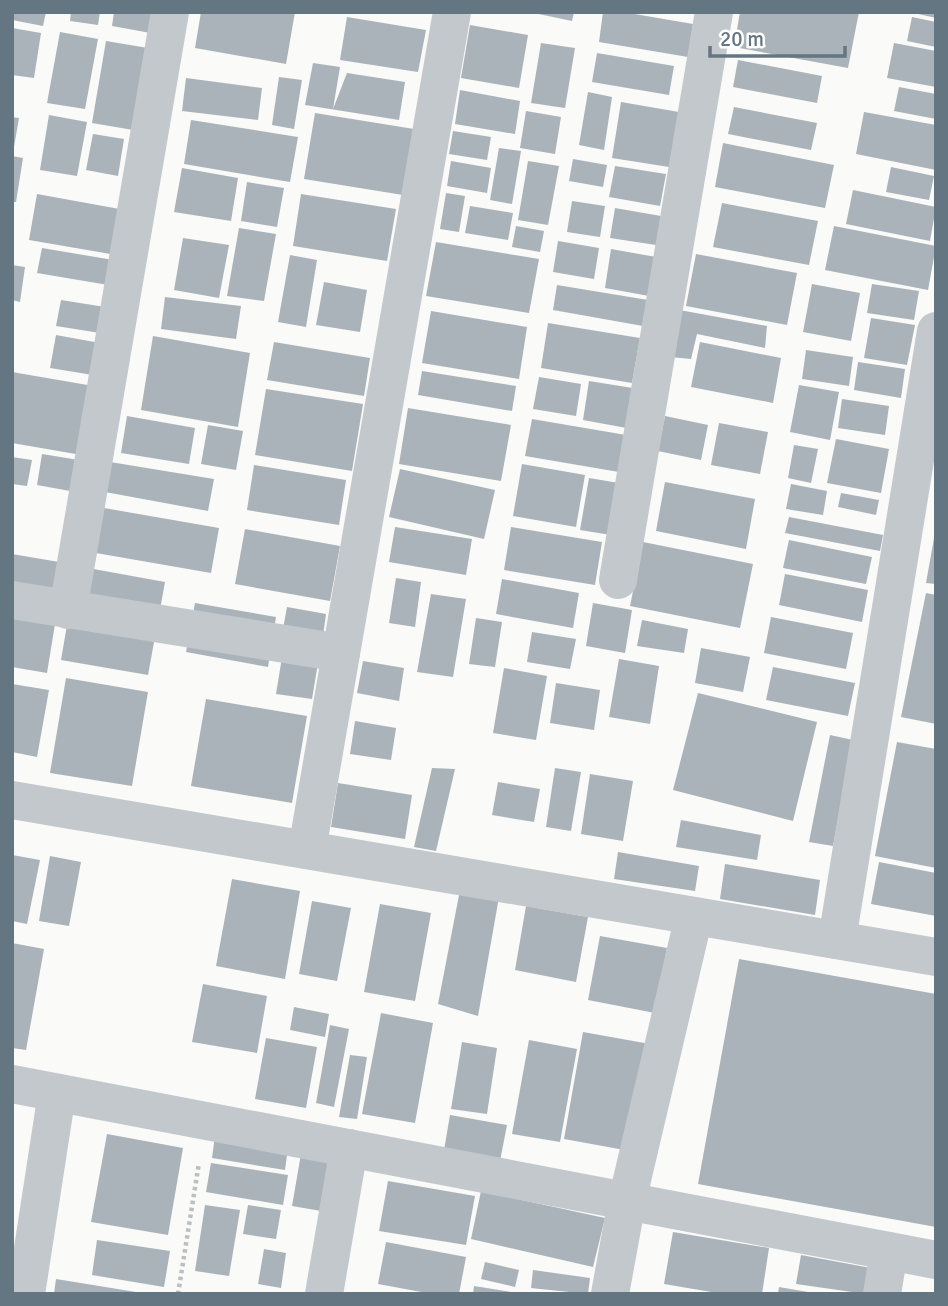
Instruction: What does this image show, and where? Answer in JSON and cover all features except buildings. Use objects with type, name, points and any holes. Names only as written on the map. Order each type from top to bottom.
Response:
[{"type":"street","points":[[68,610],[170,12]]},
{"type":"street","points":[[307,850],[452,12]]},
{"type":"street","points":[[618,580],[713,12]]},
{"type":"street","points":[[837,940],[936,331]]},
{"type":"street","points":[[12,600],[341,653]]},
{"type":"street","points":[[12,800],[936,957]]},
{"type":"street","points":[[610,1294],[627,1201],[694,916]]},
{"type":"street","points":[[12,1084],[936,1260]]},
{"type":"street","points":[[26,1294],[57,1093]]},
{"type":"street","points":[[324,1294],[349,1148]]},
{"type":"street","points":[[882,1294],[889,1251]]},
{"type":"path","points":[[178,1294],[205,1121]]}]
